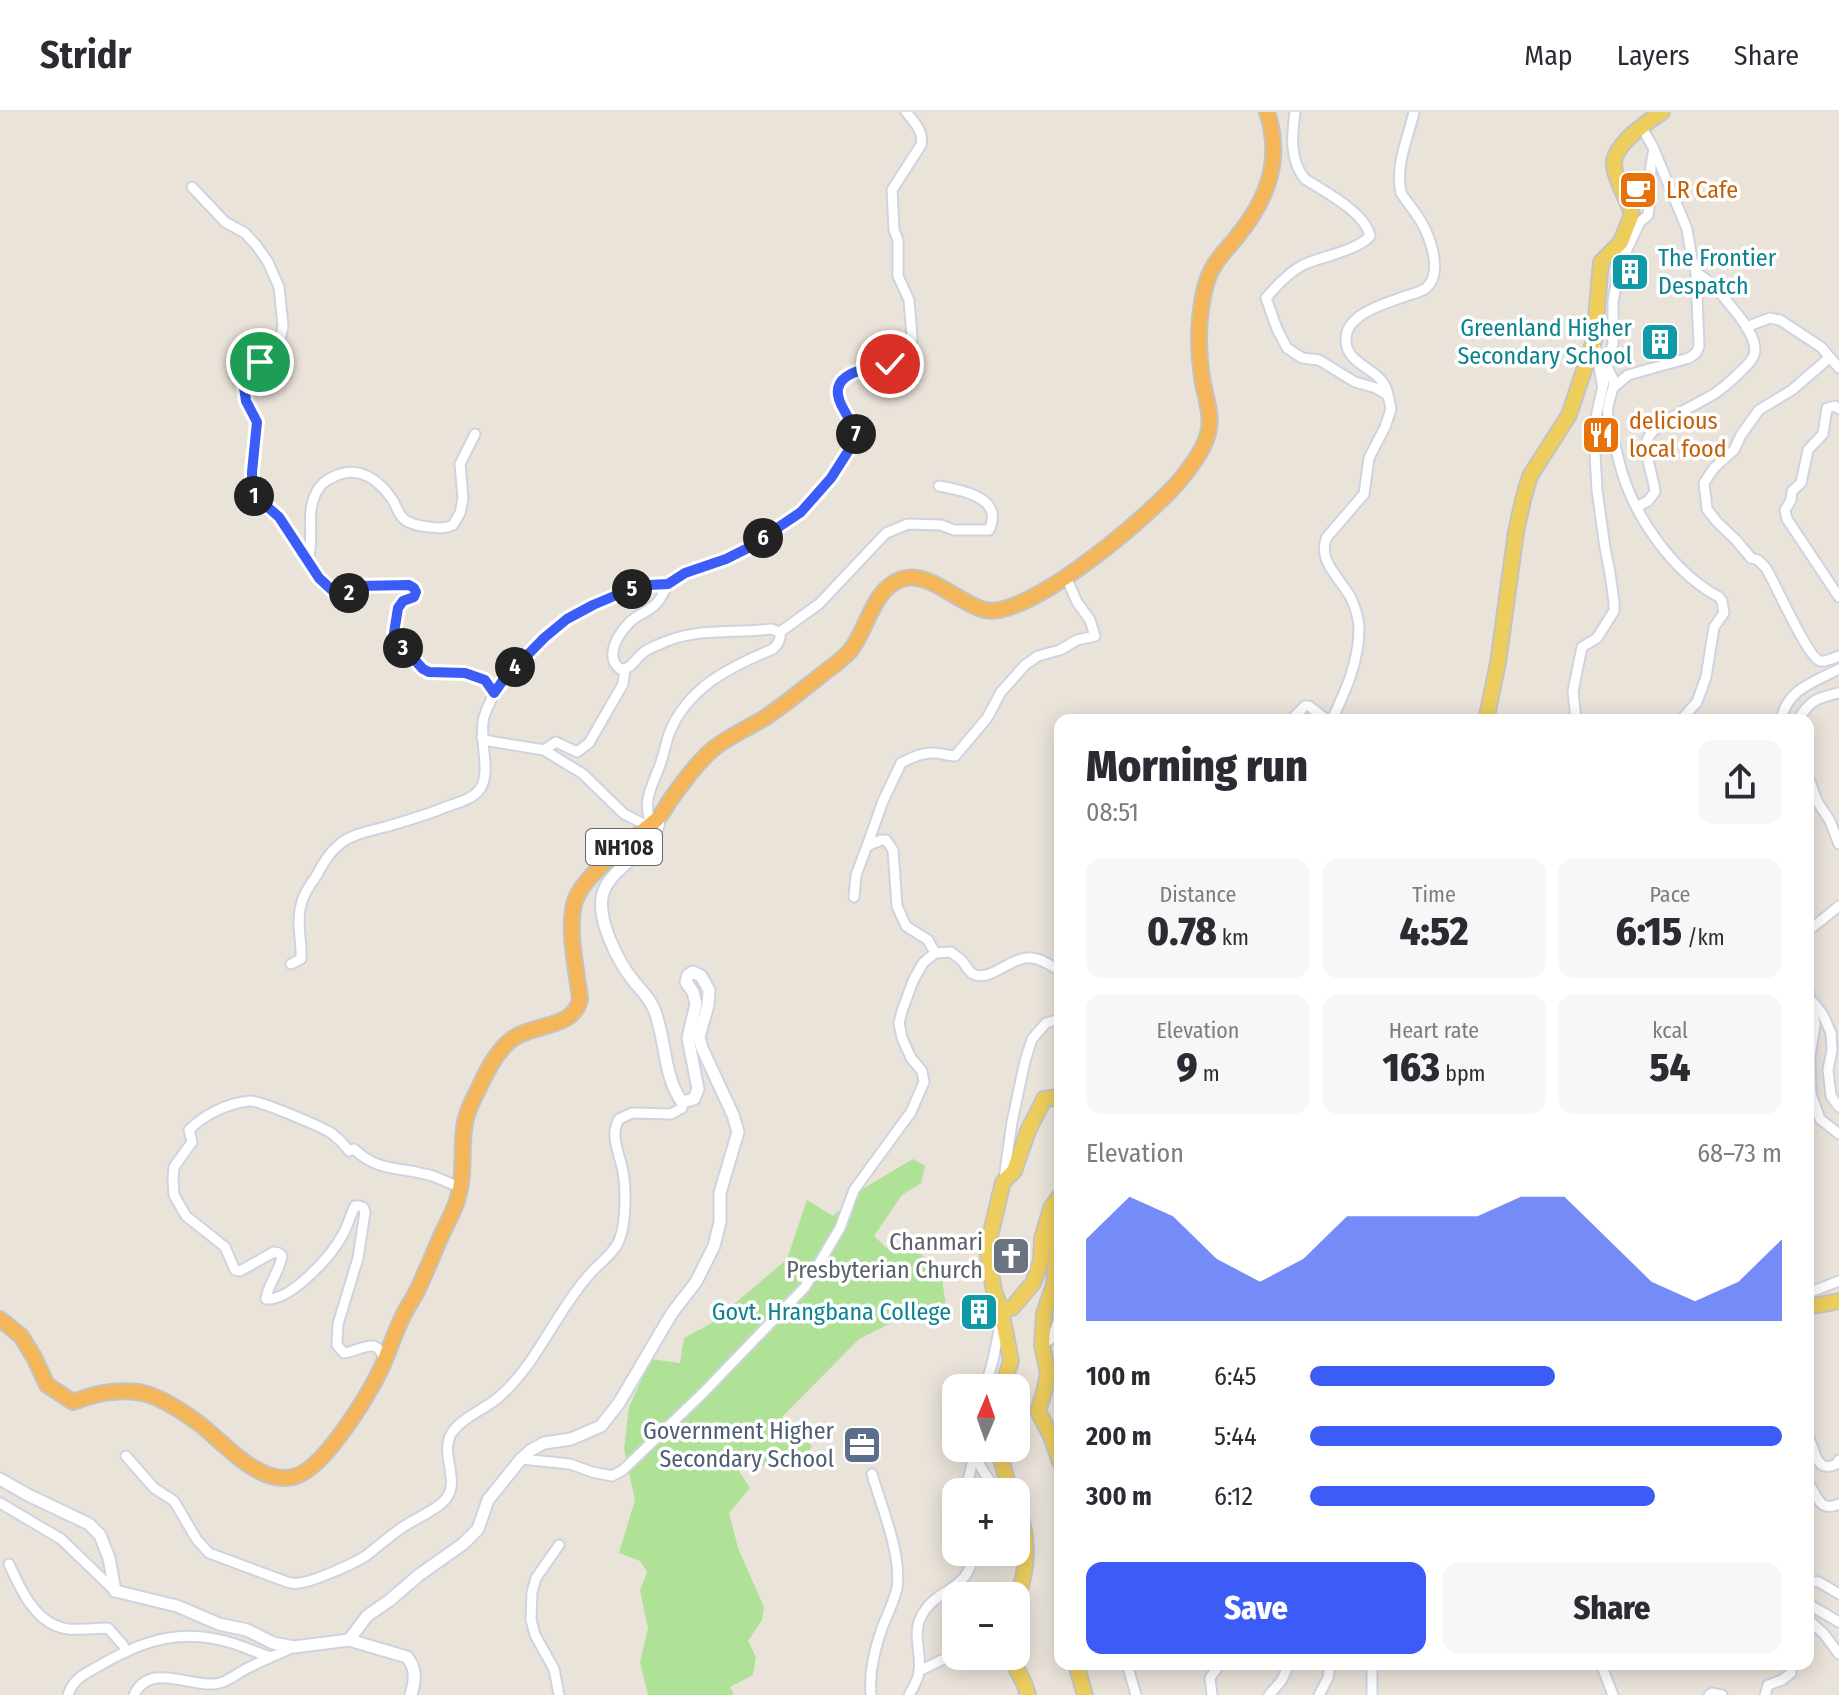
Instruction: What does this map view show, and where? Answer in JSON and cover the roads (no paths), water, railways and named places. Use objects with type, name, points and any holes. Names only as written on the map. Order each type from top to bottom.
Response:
[{"type":"highway","name":"NH108","points":[[0,1319],[21,1336],[47,1385],[73,1402],[97,1392],[141,1392],[189,1417],[236,1456],[270,1476],[293,1477],[304,1474],[316,1464],[365,1398],[452,1215],[461,1187],[466,1118],[494,1058],[513,1037],[566,1019],[577,1010],[580,999],[572,919],[577,897],[596,871],[653,822],[710,752],[731,735],[790,701],[850,650],[881,595],[890,585],[905,577],[918,579],[935,584],[983,610],[1005,609],[1066,577],[1124,533],[1181,479],[1209,431],[1210,415],[1199,356],[1205,288],[1213,266],[1249,221],[1268,184],[1273,165],[1273,143],[1267,112]]},
{"type":"main road","points":[[1487,714],[1498,663],[1516,532],[1530,476],[1569,415],[1594,340],[1601,262],[1621,242],[1632,214],[1613,164],[1616,153],[1641,126],[1662,112]]},
{"type":"main road","points":[[1007,1374],[1011,1361],[987,1249],[1003,1182],[1014,1171],[1028,1131],[1044,1099],[1054,1098]]},
{"type":"main road","points":[[1002,1313],[1012,1308],[1033,1283],[1041,1261],[1042,1239],[1054,1204]]},
{"type":"main road","points":[[1054,1284],[1044,1314],[1042,1345],[1048,1373],[1038,1411],[1054,1445]]},
{"type":"main road","points":[[1814,1306],[1839,1301]]},
{"type":"main road","points":[[1017,1670],[1028,1695]]},
{"type":"main road","points":[[1078,1670],[1085,1695]]},
{"type":"street","points":[[291,964],[301,959],[302,955],[298,939],[300,905],[333,850],[355,835],[423,816],[468,799],[479,791],[484,781],[482,738],[485,716],[494,693],[544,638],[567,619],[593,605],[626,591],[668,584],[685,573],[746,549],[801,512],[831,478],[856,439],[852,423],[839,401],[842,379],[848,374],[900,361],[908,354],[912,337],[909,300],[898,276],[898,240],[894,230],[892,190],[921,145],[921,132],[906,112]]},
{"type":"street","points":[[1295,112],[1292,137],[1299,172],[1351,210],[1367,227],[1370,236],[1362,243],[1302,265],[1277,284],[1266,298],[1287,348],[1302,358],[1319,360],[1355,382],[1388,395]]},
{"type":"street","points":[[1333,714],[1352,674],[1359,629],[1351,598],[1324,555],[1323,544],[1364,494],[1369,458],[1391,409],[1387,385],[1349,353],[1345,336],[1347,328],[1357,317],[1417,293],[1428,286],[1434,275],[1434,260],[1427,233],[1399,185],[1401,155],[1414,112]]},
{"type":"street","points":[[1608,387],[1628,375],[1689,358],[1696,353],[1700,339],[1696,272],[1687,229],[1654,149],[1641,126]]},
{"type":"street","points":[[1654,149],[1648,215],[1640,222],[1617,278],[1607,416],[1622,474],[1650,531],[1703,589],[1722,601],[1724,613],[1714,627],[1706,677],[1697,702],[1686,714]]},
{"type":"street","points":[[192,187],[225,222],[251,239],[276,278],[281,301],[281,336],[246,379],[244,387],[246,401],[257,422],[252,488],[256,498],[279,517],[319,578],[334,592],[346,595],[358,586],[412,586],[416,595],[403,601],[398,608],[394,633],[398,642],[423,669],[429,672],[465,673],[485,680],[494,693]]},
{"type":"street","points":[[1637,507],[1652,498],[1655,492],[1646,449],[1650,434],[1716,392],[1752,360],[1755,353],[1746,327],[1713,284],[1696,272]]},
{"type":"street","points":[[1746,327],[1763,319],[1775,318],[1811,339],[1839,368]]},
{"type":"street","points":[[1575,714],[1573,691],[1582,647],[1597,638],[1614,611],[1597,490],[1594,436],[1608,387],[1594,340]]},
{"type":"street","points":[[1829,358],[1792,390],[1756,413],[1734,450],[1714,468],[1704,483],[1707,509],[1751,558],[1766,568],[1800,636],[1815,658],[1822,661],[1839,656]]},
{"type":"street","points":[[1839,409],[1835,406],[1827,408],[1823,434],[1808,450],[1801,483],[1792,491],[1785,510],[1787,519],[1839,597]]},
{"type":"street","points":[[308,560],[315,493],[326,480],[350,471],[374,481],[408,522],[426,527],[453,525],[463,499],[460,464],[475,434]]},
{"type":"street","points":[[780,632],[819,604],[886,533],[908,524],[941,525],[954,530],[989,530],[993,522],[992,511],[983,500],[965,490],[939,486]]},
{"type":"street","points":[[854,897],[856,875],[883,801],[901,763],[928,753],[955,756],[987,718],[1001,692],[1025,665],[1038,656],[1095,636],[1090,620],[1077,602],[1066,577]]},
{"type":"street","points":[[668,584],[653,607],[631,620],[618,636],[612,651],[614,665],[620,669],[631,667],[644,652],[679,636],[701,631],[771,629],[780,632]]},
{"type":"street","points":[[653,822],[648,816],[647,797],[670,732],[684,707],[714,677],[773,649],[781,638],[780,632]]},
{"type":"street","points":[[544,750],[556,742],[577,752],[589,743],[623,684],[625,669]]},
{"type":"street","points":[[1782,714],[1784,706],[1795,693],[1839,669]]},
{"type":"street","points":[[1802,714],[1816,699],[1839,693]]},
{"type":"street","points":[[1297,714],[1305,706],[1321,714]]},
{"type":"street","points":[[126,1456],[158,1491],[174,1501],[197,1540],[209,1553],[287,1582],[297,1584],[308,1581],[367,1554],[442,1503],[450,1493],[452,1479],[447,1452],[449,1437],[458,1425],[499,1397],[530,1363],[573,1292],[620,1240],[625,1206],[623,1173],[616,1144],[615,1129],[619,1119],[632,1113],[671,1114],[682,1108],[682,1102],[669,1071],[654,1010],[620,959],[607,931],[602,897],[618,871],[654,835],[660,823],[624,814],[583,774],[544,750],[482,738]]},
{"type":"street","points":[[1814,793],[1839,844]]},
{"type":"street","points":[[867,846],[886,840],[892,846],[897,906],[906,926],[928,940],[935,953]]},
{"type":"street","points":[[1814,926],[1839,906]]},
{"type":"street","points":[[521,1459],[570,1464],[612,1476],[623,1470],[704,1392],[805,1287],[840,1228],[854,1190],[911,1112],[924,1082],[922,1071],[911,1058],[902,1038],[899,1023],[913,981],[923,963],[935,953],[951,952],[974,975],[982,976],[1017,959],[1031,957],[1054,967]]},
{"type":"street","points":[[349,1640],[367,1616],[463,1544],[478,1529],[488,1500],[531,1450],[544,1443],[571,1439],[601,1426],[619,1403],[672,1313],[696,1282],[714,1246],[720,1222],[720,1193],[738,1132],[702,1048],[699,1037],[709,990],[701,976],[693,972],[686,982],[696,1004],[688,1038],[698,1089],[694,1099],[682,1102]]},
{"type":"street","points":[[1814,1004],[1831,1033],[1828,1070],[1831,1096],[1839,1107]]},
{"type":"street","points":[[1003,1182],[1025,1061],[1032,1039],[1046,1023],[1054,1021]]},
{"type":"street","points":[[384,1361],[382,1351],[374,1346],[344,1353],[337,1345],[338,1324],[358,1258],[365,1212],[363,1207],[355,1206],[342,1237],[306,1278],[278,1297],[266,1299],[282,1256],[274,1252],[244,1269],[235,1270],[225,1247],[192,1222],[178,1203],[173,1187],[174,1167],[192,1142],[189,1130],[228,1104],[255,1102],[322,1128],[349,1151],[354,1149],[379,1165],[422,1173],[461,1187]]},
{"type":"street","points":[[1814,1102],[1820,1119],[1839,1134]]},
{"type":"street","points":[[1814,1291],[1839,1281]]},
{"type":"street","points":[[989,1374],[1002,1313]]},
{"type":"street","points":[[1042,1345],[1054,1332]]},
{"type":"street","points":[[1814,1450],[1822,1466],[1829,1468],[1839,1460]]},
{"type":"street","points":[[871,1695],[874,1657],[897,1589],[898,1575],[892,1541],[872,1474]]},
{"type":"street","points":[[0,1479],[89,1524],[100,1535],[109,1558],[115,1591]]},
{"type":"street","points":[[1814,1493],[1825,1506],[1830,1508],[1839,1504]]},
{"type":"street","points":[[0,1503],[61,1539],[115,1591],[177,1606],[219,1624],[247,1630],[273,1643],[294,1647]]},
{"type":"street","points":[[559,1545],[536,1578],[531,1620],[535,1635],[554,1669],[559,1695]]},
{"type":"street","points":[[9,1564],[22,1591],[44,1619],[69,1629],[108,1628],[126,1652]]},
{"type":"street","points":[[909,1695],[919,1671],[919,1619],[972,1566]]},
{"type":"street","points":[[1814,1582],[1839,1594]]},
{"type":"street","points":[[1814,1607],[1839,1622]]},
{"type":"street","points":[[1814,1625],[1839,1654]]},
{"type":"street","points":[[68,1695],[73,1682],[126,1652],[148,1642],[181,1635],[233,1643],[270,1657]]},
{"type":"street","points":[[134,1695],[147,1680],[173,1678],[220,1683],[294,1647],[349,1640],[407,1657],[414,1669],[411,1695]]},
{"type":"street","points":[[919,1671],[942,1660]]},
{"type":"street","points":[[1129,1670],[1136,1695]]},
{"type":"street","points":[[1212,1695],[1210,1678],[1216,1670]]},
{"type":"street","points":[[1269,1695],[1286,1670]]},
{"type":"street","points":[[1319,1695],[1329,1670]]},
{"type":"street","points":[[1372,1670],[1372,1695]]},
{"type":"street","points":[[1603,1670],[1613,1695]]},
{"type":"street","points":[[1765,1695],[1768,1685],[1782,1680],[1791,1670]]},
{"type":"street","points":[[1709,1695],[1722,1695]]},
{"type":"place","name":"LR Cafe","points":[[1638,190]]},
{"type":"place","name":"The Frontier Despatch","points":[[1630,272]]},
{"type":"place","name":"Greenland Higher Secondary School","points":[[1660,342]]},
{"type":"place","name":"delicious local food","points":[[1601,435]]},
{"type":"place","name":"Chanmari Presbyterian Church","points":[[1011,1256]]},
{"type":"place","name":"Govt. Hrangbana College","points":[[979,1312]]},
{"type":"place","name":"Government Higher Secondary School","points":[[862,1445]]}]
